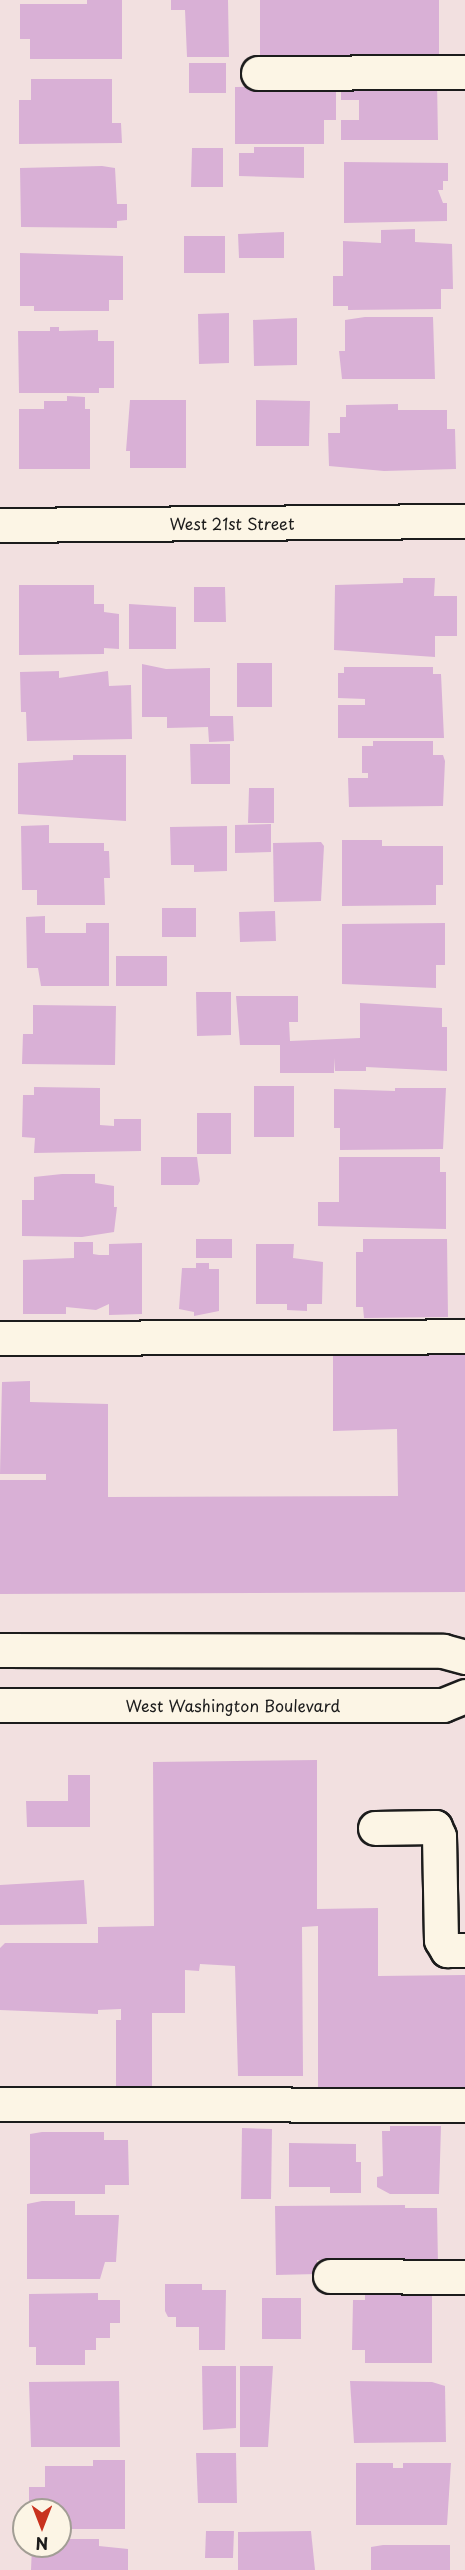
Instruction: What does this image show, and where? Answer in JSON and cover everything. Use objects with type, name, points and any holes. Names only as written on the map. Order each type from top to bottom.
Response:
[{"type":"main road","points":[[258,73],[465,72]]},
{"type":"main road","name":"West 21st Street","points":[[0,525],[465,521]]},
{"type":"main road","points":[[0,1338],[465,1336]]},
{"type":"main road","points":[[0,1650],[443,1652],[465,1657]]},
{"type":"main road","name":"West Washington Boulevard","points":[[0,1705],[442,1705],[465,1696]]},
{"type":"main road","points":[[375,1828],[435,1827],[439,1836],[441,1940],[447,1950],[465,1950]]},
{"type":"main road","points":[[0,2103],[465,2105]]},
{"type":"main road","points":[[330,2276],[465,2277]]},
{"type":"building","points":[[87,0],[122,0],[122,59],[30,59],[30,39],[20,39],[20,4],[87,4]]},
{"type":"building","points":[[171,0],[228,0],[229,57],[187,57],[185,10],[171,10]]},
{"type":"building","points":[[260,0],[439,0],[439,57],[260,58]]},
{"type":"building","points":[[189,63],[226,63],[226,93],[189,93]]},
{"type":"building","points":[[31,79],[112,79],[112,123],[121,123],[122,143],[19,144],[19,100],[31,100]]},
{"type":"building","points":[[341,81],[437,81],[438,140],[341,140],[341,120],[359,120],[359,100],[341,100]]},
{"type":"building","points":[[324,86],[336,88],[336,120],[324,120],[324,144],[235,144],[235,87]]},
{"type":"building","points":[[254,147],[304,147],[304,178],[239,176],[239,153],[254,153]]},
{"type":"building","points":[[192,148],[223,148],[223,187],[191,187]]},
{"type":"building","points":[[344,162],[448,163],[448,181],[443,181],[443,190],[438,190],[443,203],[447,203],[447,221],[344,223]]},
{"type":"building","points":[[102,166],[115,168],[117,204],[127,204],[127,220],[117,221],[117,228],[21,227],[20,168]]},
{"type":"building","points":[[415,229],[415,242],[452,244],[453,289],[441,289],[441,309],[348,310],[348,306],[333,306],[333,276],[343,276],[343,241],[381,243],[381,230]]},
{"type":"building","points":[[284,232],[284,258],[239,258],[238,234]]},
{"type":"building","points":[[184,236],[225,236],[225,273],[184,273]]},
{"type":"building","points":[[20,253],[123,256],[123,300],[109,300],[109,311],[34,311],[34,306],[20,306]]},
{"type":"building","points":[[229,313],[229,363],[199,364],[198,314]]},
{"type":"building","points":[[365,317],[433,317],[435,379],[342,379],[339,351],[345,351],[345,320]]},
{"type":"building","points":[[297,318],[297,365],[254,366],[253,320]]},
{"type":"building","points":[[50,327],[59,327],[59,331],[98,330],[98,341],[114,341],[114,388],[99,388],[99,393],[19,393],[18,331],[50,331]]},
{"type":"building","points":[[67,396],[85,397],[85,409],[90,409],[90,469],[19,469],[19,409],[44,409],[44,401],[67,401]]},
{"type":"building","points":[[130,400],[186,400],[186,468],[130,468],[130,451],[126,451]]},
{"type":"building","points":[[256,400],[310,401],[309,446],[256,446]]},
{"type":"building","points":[[398,404],[398,410],[447,410],[447,429],[455,429],[456,469],[384,471],[329,466],[328,433],[340,433],[340,417],[346,417],[346,405]]},
{"type":"building","points":[[403,578],[435,578],[434,596],[457,596],[457,636],[435,636],[435,657],[334,650],[335,585],[403,583]]},
{"type":"building","points":[[19,585],[94,585],[94,604],[104,604],[104,612],[119,614],[119,649],[104,648],[104,654],[19,655]]},
{"type":"building","points":[[194,587],[225,587],[226,622],[194,622]]},
{"type":"building","points":[[129,604],[176,607],[176,649],[129,649]]},
{"type":"building","points":[[237,663],[272,663],[272,707],[237,707]]},
{"type":"building","points":[[142,664],[166,669],[210,668],[210,716],[233,716],[234,741],[209,742],[208,727],[167,728],[167,717],[142,717]]},
{"type":"building","points":[[344,667],[433,667],[433,674],[441,674],[444,738],[338,738],[338,705],[365,705],[365,699],[338,698],[338,673],[344,673]]},
{"type":"building","points":[[59,671],[59,678],[108,671],[109,686],[131,685],[132,739],[27,741],[26,712],[21,712],[20,672]]},
{"type":"building","points":[[373,741],[433,741],[433,755],[443,755],[445,761],[443,806],[349,807],[348,778],[368,778],[368,773],[362,773],[362,746],[373,746]]},
{"type":"building","points":[[190,744],[230,744],[230,784],[191,784]]},
{"type":"building","points":[[73,755],[126,755],[126,821],[18,814],[18,763],[73,760]]},
{"type":"building","points":[[249,788],[274,788],[274,823],[248,823]]},
{"type":"building","points":[[271,824],[271,852],[235,853],[235,825]]},
{"type":"building","points":[[49,825],[49,843],[104,843],[104,851],[109,851],[110,878],[104,878],[105,905],[37,905],[37,890],[22,890],[21,826]]},
{"type":"building","points":[[227,826],[227,871],[194,872],[194,865],[171,865],[170,827]]},
{"type":"building","points":[[342,840],[382,840],[382,846],[443,846],[443,885],[436,885],[436,905],[342,906]]},
{"type":"building","points":[[321,842],[324,846],[321,901],[274,902],[273,843]]},
{"type":"building","points":[[162,908],[196,908],[196,937],[162,937]]},
{"type":"building","points":[[275,911],[276,941],[240,942],[239,912]]},
{"type":"building","points":[[45,916],[45,933],[86,933],[86,923],[109,923],[109,986],[41,986],[38,968],[27,968],[26,917]]},
{"type":"building","points":[[445,923],[445,965],[436,965],[436,988],[342,984],[342,924]]},
{"type":"building","points":[[116,956],[167,956],[167,986],[116,986]]},
{"type":"building","points":[[196,992],[231,992],[231,1035],[197,1036]]},
{"type":"building","points":[[236,996],[298,996],[298,1022],[289,1022],[290,1041],[360,1038],[360,1003],[442,1008],[442,1027],[447,1027],[447,1071],[366,1067],[366,1071],[335,1071],[334,1058],[334,1073],[280,1073],[280,1045],[240,1045]]},
{"type":"building","points":[[33,1005],[116,1006],[115,1065],[22,1064],[23,1034],[33,1034]]},
{"type":"building","points":[[254,1086],[294,1086],[294,1137],[254,1137]]},
{"type":"building","points":[[34,1087],[100,1088],[100,1125],[114,1126],[114,1119],[141,1119],[141,1151],[34,1153],[35,1138],[22,1137],[23,1095],[34,1095]]},
{"type":"building","points":[[395,1088],[446,1088],[443,1149],[340,1150],[340,1128],[334,1128],[334,1089],[395,1091]]},
{"type":"building","points":[[197,1113],[231,1113],[231,1154],[197,1154]]},
{"type":"building","points":[[161,1157],[197,1157],[200,1181],[198,1185],[161,1185]]},
{"type":"building","points":[[339,1157],[440,1157],[440,1172],[446,1172],[446,1229],[318,1226],[318,1202],[339,1202]]},
{"type":"building","points":[[95,1174],[95,1183],[114,1186],[114,1207],[117,1207],[114,1232],[82,1237],[22,1236],[22,1200],[34,1200],[34,1177]]},
{"type":"building","points":[[196,1239],[232,1239],[232,1258],[196,1258]]},
{"type":"building","points":[[363,1239],[447,1239],[448,1317],[364,1318],[363,1307],[356,1307],[356,1252],[363,1252]]},
{"type":"building","points":[[74,1242],[93,1242],[93,1254],[99,1255],[109,1255],[109,1244],[142,1243],[142,1314],[109,1315],[109,1304],[96,1310],[66,1307],[66,1314],[23,1314],[23,1260],[74,1258]]},
{"type":"building","points":[[256,1244],[294,1244],[293,1258],[323,1262],[322,1304],[307,1304],[307,1311],[287,1310],[287,1304],[256,1304]]},
{"type":"building","points":[[196,1263],[209,1263],[209,1269],[219,1269],[219,1311],[194,1316],[194,1312],[179,1309],[182,1268],[196,1268]]},
{"type":"building","points":[[333,1348],[465,1348],[465,1592],[0,1594],[0,1480],[46,1480],[46,1474],[0,1474],[2,1382],[30,1381],[30,1402],[108,1404],[108,1497],[398,1496],[397,1429],[333,1431]]},
{"type":"building","points":[[317,1760],[317,1909],[378,1908],[378,1976],[465,1975],[465,2088],[318,2087],[318,1926],[302,1927],[303,2076],[238,2076],[235,1966],[200,1964],[199,1971],[185,1970],[185,2013],[152,2013],[152,2090],[116,2089],[116,2020],[121,2020],[121,2009],[98,2010],[98,2014],[0,2010],[0,1948],[5,1943],[98,1943],[98,1927],[154,1926],[153,1762]]},
{"type":"building","points":[[68,1775],[90,1775],[90,1827],[27,1827],[26,1801],[68,1801]]},
{"type":"building","points":[[84,1880],[87,1924],[0,1925],[0,1885]]},
{"type":"building","points":[[390,2126],[441,2126],[439,2194],[390,2194],[377,2187],[377,2177],[383,2176],[382,2131],[390,2131]]},
{"type":"building","points":[[242,2128],[272,2129],[271,2199],[241,2199]]},
{"type":"building","points":[[104,2132],[104,2140],[128,2140],[129,2185],[105,2185],[105,2194],[30,2194],[30,2134]]},
{"type":"building","points":[[289,2143],[356,2144],[356,2162],[361,2162],[361,2193],[330,2193],[330,2187],[289,2187]]},
{"type":"building","points":[[42,2201],[75,2201],[75,2215],[119,2215],[116,2262],[105,2262],[100,2279],[27,2279],[27,2204]]},
{"type":"building","points":[[405,2205],[405,2208],[437,2208],[438,2265],[411,2266],[411,2259],[317,2260],[317,2274],[276,2275],[275,2206]]},
{"type":"building","points":[[165,2284],[202,2284],[202,2290],[226,2290],[225,2350],[199,2350],[199,2327],[176,2327],[176,2317],[168,2317],[165,2311]]},
{"type":"building","points":[[98,2293],[98,2300],[120,2300],[120,2323],[110,2323],[110,2338],[96,2338],[96,2350],[85,2350],[85,2365],[36,2365],[36,2347],[29,2347],[29,2294]]},
{"type":"building","points":[[365,2294],[432,2294],[432,2363],[365,2363],[365,2350],[352,2350],[353,2300],[365,2300]]},
{"type":"building","points":[[262,2298],[301,2298],[301,2339],[262,2339]]},
{"type":"building","points":[[202,2366],[236,2366],[236,2428],[203,2430]]},
{"type":"building","points":[[240,2366],[273,2366],[268,2447],[240,2447]]},
{"type":"building","points":[[119,2381],[120,2447],[31,2447],[29,2382]]},
{"type":"building","points":[[350,2381],[432,2382],[445,2386],[446,2442],[354,2443]]},
{"type":"building","points":[[196,2453],[236,2453],[237,2503],[198,2503]]},
{"type":"building","points":[[93,2460],[125,2460],[125,2529],[72,2529],[72,2498],[29,2498],[29,2487],[45,2487],[45,2466],[93,2466]]},
{"type":"building","points":[[356,2463],[393,2463],[393,2468],[403,2468],[403,2463],[451,2463],[447,2525],[356,2525]]},
{"type":"building","points":[[206,2531],[234,2531],[233,2558],[205,2558]]},
{"type":"building","points":[[311,2531],[315,2570],[238,2570],[238,2532]]},
{"type":"building","points":[[72,2539],[99,2539],[99,2546],[128,2549],[128,2570],[31,2570],[32,2558],[72,2558]]},
{"type":"building","points":[[450,2545],[450,2570],[371,2570],[371,2547]]}]
